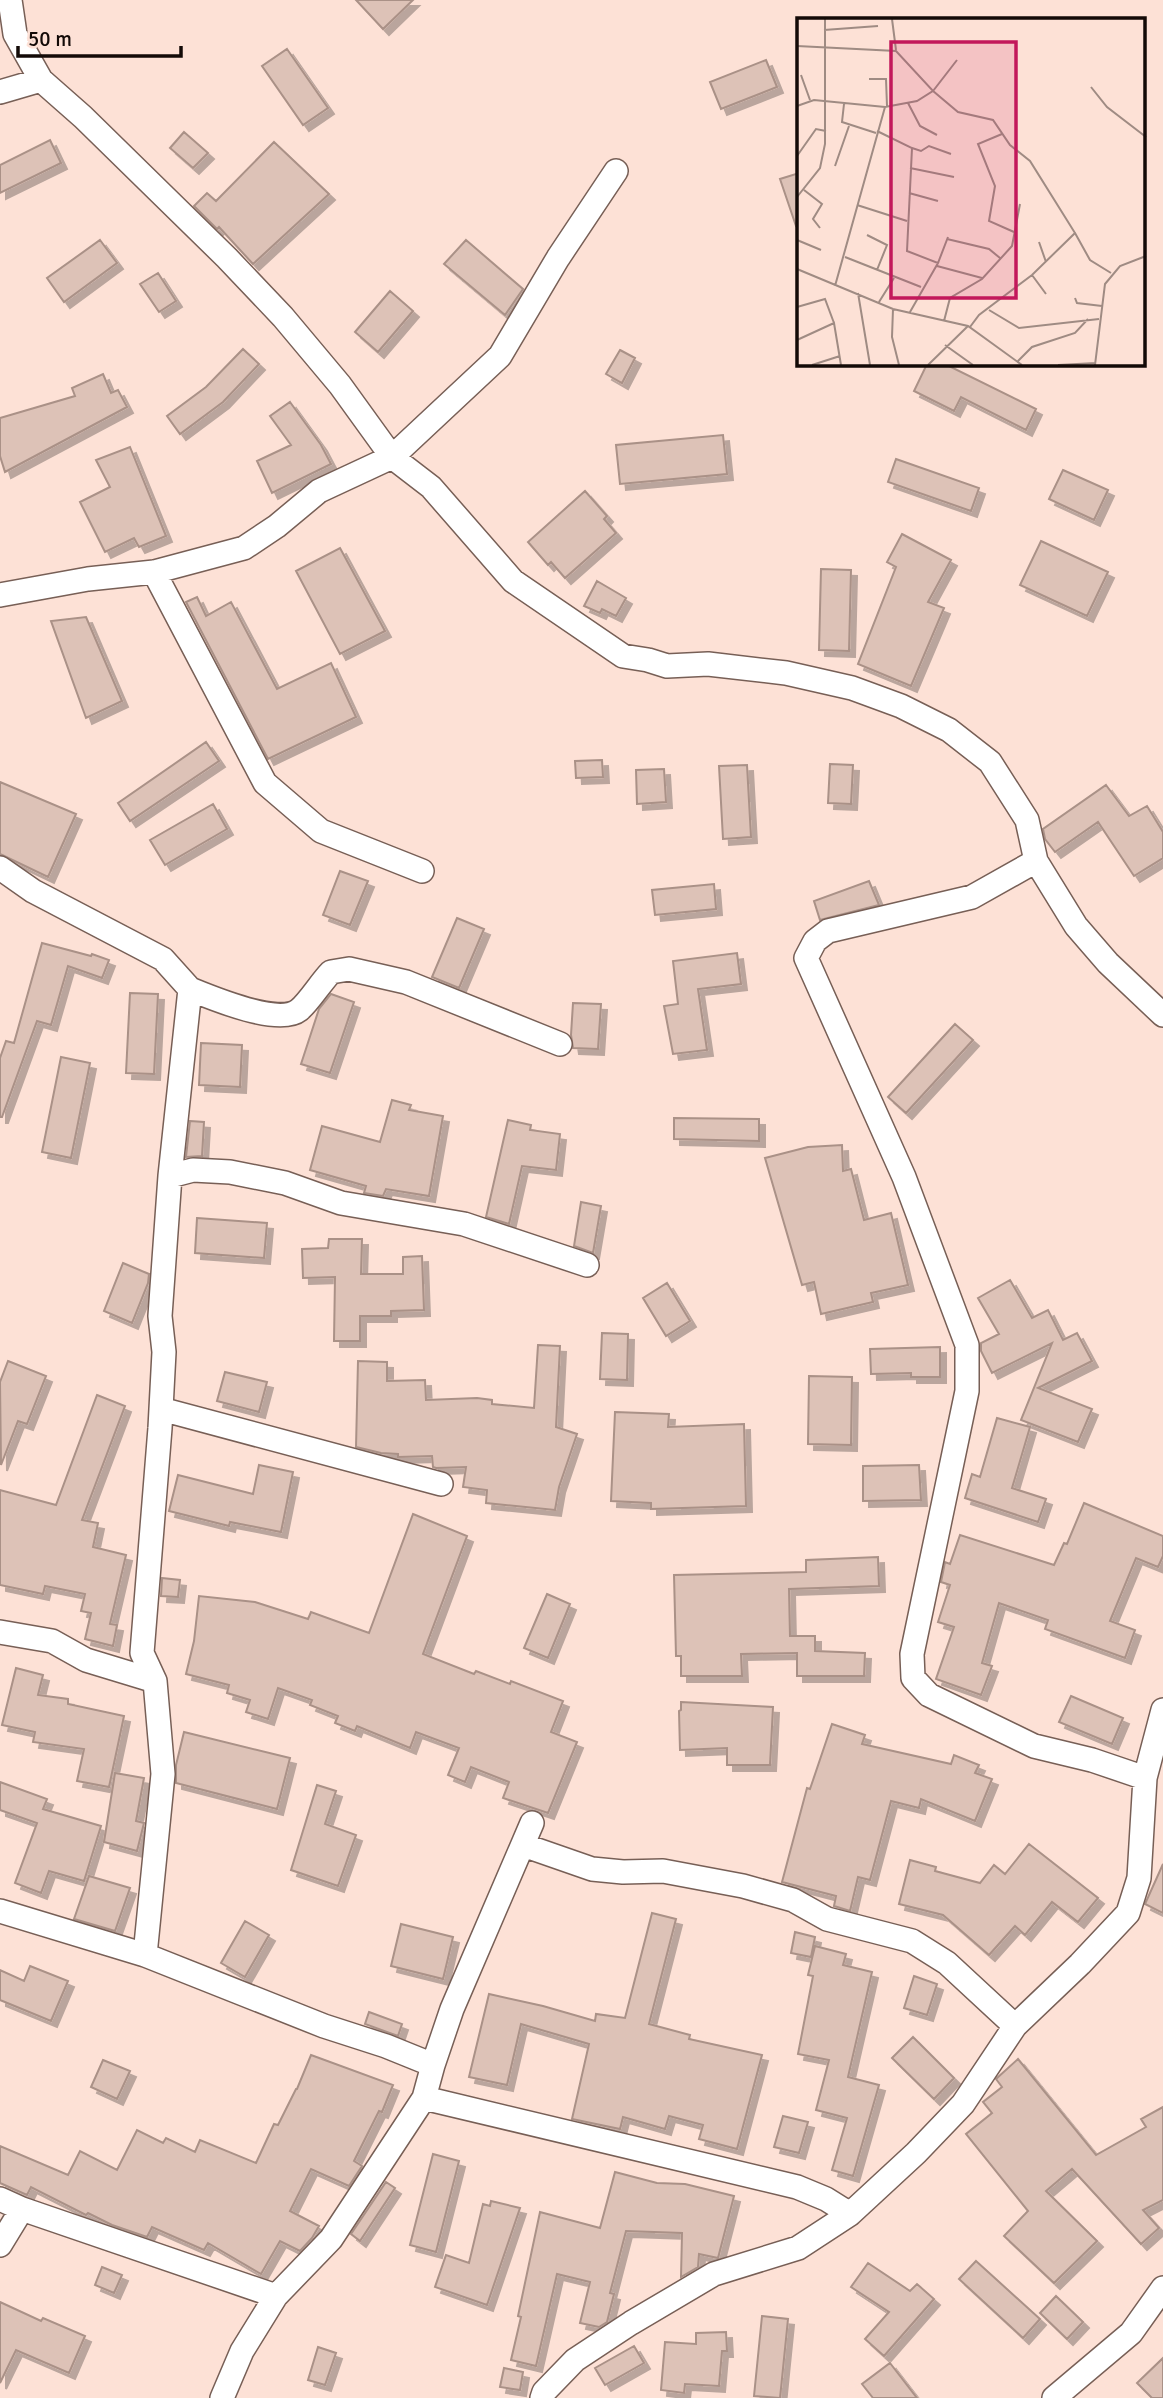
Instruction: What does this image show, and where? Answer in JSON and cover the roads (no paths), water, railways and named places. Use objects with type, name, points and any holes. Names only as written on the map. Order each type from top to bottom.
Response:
[{"type":"street","points":[[10,0],[15,34],[41,80],[83,117],[264,297],[340,385],[392,457],[432,487],[513,581],[623,656],[667,666],[708,664],[786,673],[852,688],[901,706],[949,730],[990,762],[1027,820],[1036,860],[1076,926],[1108,963],[1163,1015]]},
{"type":"street","points":[[0,92],[41,80]]},
{"type":"street","points":[[0,595],[89,579],[154,572],[244,548],[278,526],[319,491],[392,457],[500,356],[558,258],[616,171]]},
{"type":"street","points":[[154,572],[265,783],[321,831],[422,871]]},
{"type":"street","points":[[1036,860],[972,897],[828,931],[814,941],[806,958],[904,1177],[967,1345],[967,1391],[912,1654],[913,1678],[929,1695],[1034,1746],[1092,1760],[1145,1778]]},
{"type":"street","points":[[0,868],[33,891],[163,959],[190,989],[214,999],[277,1016],[298,1011],[331,972],[349,969],[406,982],[560,1044]]},
{"type":"street","points":[[145,1955],[163,1774],[155,1681],[142,1653],[161,1409],[163,1352],[160,1316],[170,1177],[190,989]]},
{"type":"street","points":[[170,1177],[193,1170],[230,1172],[285,1183],[341,1203],[464,1224],[587,1265]]},
{"type":"street","points":[[161,1409],[440,1485]]},
{"type":"street","points":[[0,1632],[52,1641],[86,1660],[155,1681]]},
{"type":"street","points":[[542,2398],[544,2392],[575,2360],[631,2323],[714,2274],[798,2248],[850,2214],[916,2153],[963,2104],[1015,2026],[1080,1965],[1128,1913],[1139,1878],[1145,1778],[1163,1710]]},
{"type":"street","points":[[222,2398],[243,2351],[276,2296],[331,2239],[424,2098],[452,2009],[533,1823]]},
{"type":"street","points":[[523,1845],[592,1869],[623,1872],[663,1871],[743,1886],[793,1900],[827,1919],[912,1941],[947,1963],[1015,2026]]},
{"type":"street","points":[[0,1911],[145,1955],[433,2066]]},
{"type":"street","points":[[424,2098],[797,2187],[826,2199],[850,2214]]},
{"type":"street","points":[[0,2199],[22,2209],[276,2296]]},
{"type":"street","points":[[0,2245],[22,2209]]},
{"type":"street","points":[[1054,2398],[1131,2333],[1163,2288]]}]
